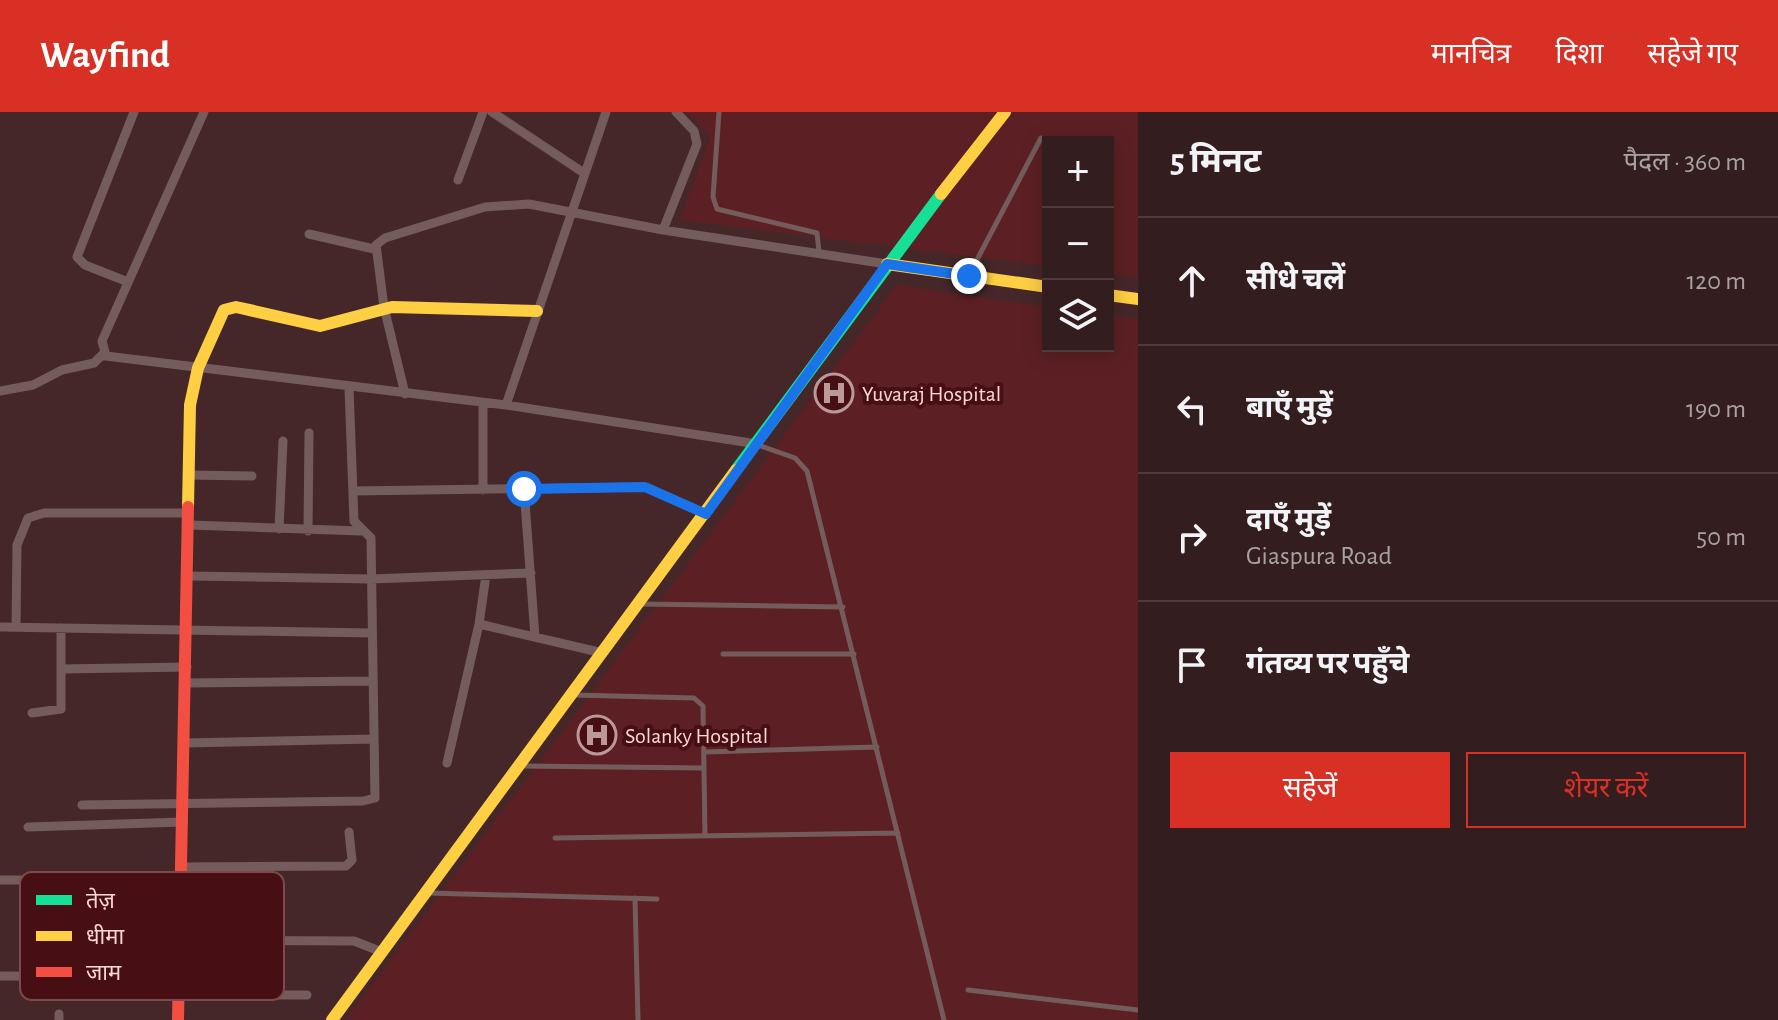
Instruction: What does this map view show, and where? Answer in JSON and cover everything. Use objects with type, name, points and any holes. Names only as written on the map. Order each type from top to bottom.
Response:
[{"type":"street","points":[[128,282],[85,265],[77,257],[134,112]]},
{"type":"street","points":[[0,391],[33,385],[62,370],[94,363],[103,354],[102,341],[204,112]]},
{"type":"street","points":[[458,180],[483,112]]},
{"type":"street","points":[[492,112],[584,173]]},
{"type":"street","points":[[506,405],[606,112]]},
{"type":"street","points":[[663,230],[697,144],[694,131],[676,112]]},
{"type":"street","points":[[332,1020],[887,264],[1005,112]]},
{"type":"street","points":[[374,249],[385,238],[485,207],[517,204],[572,210],[663,230],[1042,286]]},
{"type":"street","points":[[309,234],[374,249]]},
{"type":"street","points":[[374,249],[405,394]]},
{"type":"street","points":[[1114,296],[1138,299]]},
{"type":"street","points":[[182,872],[190,397],[198,368],[228,307],[320,326],[384,307],[537,311]]},
{"type":"street","points":[[103,354],[349,388],[506,405],[757,444]]},
{"type":"street","points":[[82,805],[373,800],[371,538],[354,521],[349,388]]},
{"type":"street","points":[[483,403],[483,490]]},
{"type":"street","points":[[308,531],[309,433]]},
{"type":"street","points":[[279,529],[283,441]]},
{"type":"street","points":[[189,475],[252,476]]},
{"type":"street","points":[[353,491],[645,487],[706,514]]},
{"type":"street","points":[[524,489],[535,637]]},
{"type":"street","points":[[16,627],[17,545],[28,518],[44,513],[189,519],[308,531],[362,531]]},
{"type":"street","points":[[188,576],[371,579],[531,573]]},
{"type":"street","points":[[447,763],[479,624],[486,575]]},
{"type":"street","points":[[479,624],[603,653]]},
{"type":"street","points":[[0,627],[372,633]]},
{"type":"street","points":[[32,713],[60,711],[61,628]]},
{"type":"street","points":[[61,669],[187,667]]},
{"type":"street","points":[[186,683],[373,681]]},
{"type":"street","points":[[185,743],[374,739]]},
{"type":"street","points":[[28,827],[183,822]]},
{"type":"street","points":[[223,872],[346,866],[352,860],[349,832]]},
{"type":"street","points":[[0,880],[20,879]]},
{"type":"street","points":[[284,941],[354,941],[382,952]]},
{"type":"street","points":[[0,976],[20,976]]},
{"type":"street","points":[[284,995],[307,995]]},
{"type":"lane","points":[[719,112],[713,197],[717,209],[817,233],[819,253]]},
{"type":"lane","points":[[969,276],[1041,138]]},
{"type":"lane","points":[[757,444],[795,458],[807,471],[944,1020]]},
{"type":"lane","points":[[639,604],[843,607]]},
{"type":"lane","points":[[723,654],[854,654]]},
{"type":"lane","points":[[572,695],[694,698],[703,706],[705,836]]},
{"type":"lane","points":[[704,752],[877,747]]},
{"type":"lane","points":[[520,766],[704,768]]},
{"type":"lane","points":[[555,838],[898,833]]},
{"type":"lane","points":[[426,893],[657,899]]},
{"type":"lane","points":[[635,898],[638,1020]]},
{"type":"lane","points":[[968,990],[1138,1010]]},
{"type":"shaded area","points":[[687,112],[1138,112],[1138,277],[1114,275],[1114,136],[1042,136],[1042,265],[680,220],[710,137]]},
{"type":"shaded area","points":[[897,285],[1042,306],[1042,352],[1114,352],[1114,316],[1138,319],[1138,1020],[346,1020]]},
{"type":"traffic: fast","points":[[736,470],[941,194]]},
{"type":"traffic: slow","points":[[941,194],[1005,112]]},
{"type":"traffic: slow","points":[[887,264],[1042,286]]},
{"type":"traffic: slow","points":[[1114,296],[1138,299]]},
{"type":"traffic: slow","points":[[188,507],[190,405],[198,368],[224,310],[236,307],[320,326],[392,307],[537,311]]},
{"type":"traffic: slow","points":[[332,1020],[736,470]]},
{"type":"traffic: jam","points":[[181,872],[188,507]]},
{"type":"traffic: jam","points":[[178,1000],[178,1020]]},
{"type":"place","name":"Yuvaraj Hospital","points":[[834,393]]},
{"type":"place","name":"Solanky Hospital","points":[[597,735]]},
{"type":"route","points":[[524,489],[645,487],[706,514],[887,264],[969,276]]}]
